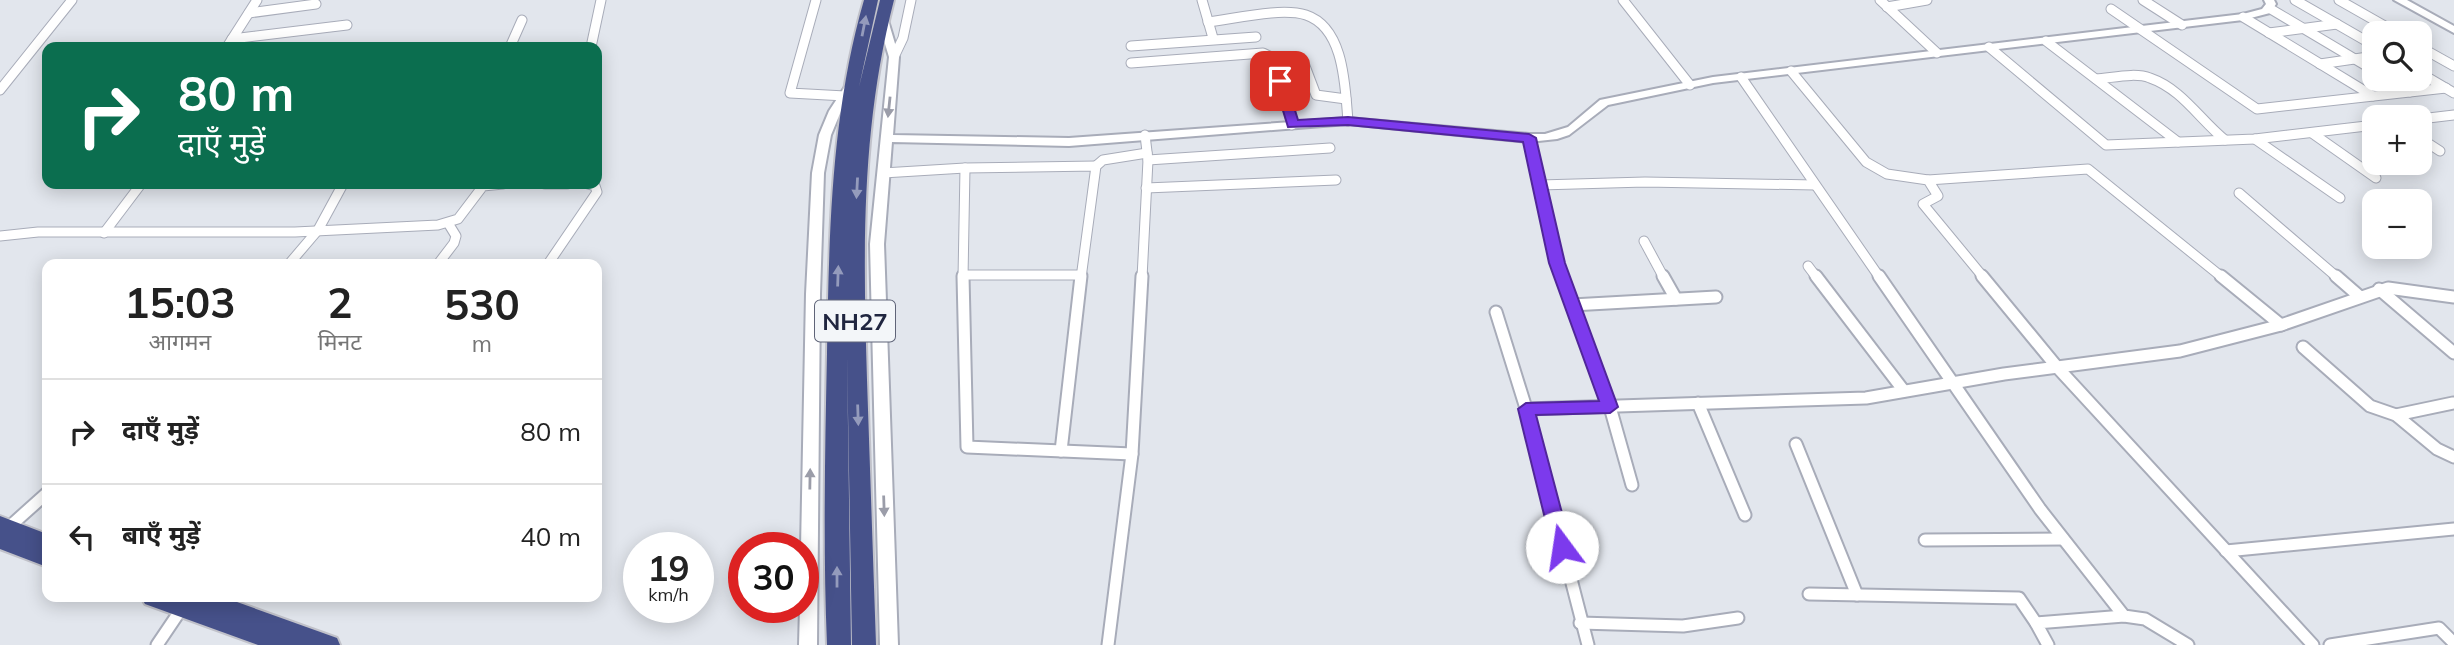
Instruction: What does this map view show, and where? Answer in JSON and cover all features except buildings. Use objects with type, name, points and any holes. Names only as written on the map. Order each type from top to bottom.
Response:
[{"type":"highway","name":"NH27","points":[[839,645],[837,284],[849,88],[871,0]]},
{"type":"highway","name":"NH27","points":[[864,645],[855,299],[856,213],[859,142],[868,80],[884,8]]},
{"type":"highway","points":[[3,531],[42,542]]},
{"type":"highway","points":[[3,531],[42,555]]},
{"type":"highway","points":[[189,602],[287,645]]},
{"type":"highway","points":[[189,602],[328,645]]},
{"type":"street","points":[[0,90],[72,0]]},
{"type":"street","points":[[230,42],[257,0]]},
{"type":"street","points":[[592,42],[601,0]]},
{"type":"street","points":[[816,0],[789,93],[849,88]]},
{"type":"street","points":[[894,57],[903,38],[911,0]]},
{"type":"street","points":[[1202,0],[1213,38]]},
{"type":"street","points":[[1623,0],[1690,85]]},
{"type":"street","points":[[1880,0],[1937,53]]},
{"type":"street","points":[[1887,7],[1927,0]]},
{"type":"street","points":[[2295,0],[2362,38]]},
{"type":"street","points":[[2339,0],[2376,21]]},
{"type":"street","points":[[2399,0],[2454,30]]},
{"type":"street","points":[[2143,1],[2182,25]]},
{"type":"street","points":[[249,13],[316,4]]},
{"type":"street","points":[[886,138],[1069,142],[1348,121],[1529,138],[1557,138],[1573,131],[1604,102],[1690,85],[2243,17],[2269,4],[2303,29],[2362,63]]},
{"type":"street","points":[[884,8],[894,57],[877,244],[889,645]]},
{"type":"street","points":[[2111,9],[2257,109],[2450,90]]},
{"type":"street","points":[[1208,22],[1291,14],[1306,15],[1318,21],[1328,29],[1342,70],[1348,121]]},
{"type":"street","points":[[2243,17],[2373,96]]},
{"type":"street","points":[[512,42],[522,20]]},
{"type":"street","points":[[2269,33],[2337,24]]},
{"type":"street","points":[[232,39],[347,25]]},
{"type":"street","points":[[1131,46],[1256,37]]},
{"type":"street","points":[[2046,41],[2178,142]]},
{"type":"street","points":[[1989,47],[2102,143],[2131,145],[2255,139],[2362,127]]},
{"type":"street","points":[[1131,63],[1263,53],[1275,59],[1292,125]]},
{"type":"street","points":[[2432,54],[2454,66]]},
{"type":"street","points":[[2320,64],[2362,58]]},
{"type":"street","points":[[1276,66],[1305,66],[1316,95],[1346,99]]},
{"type":"street","points":[[1791,71],[1866,162],[1878,172],[1893,177],[1927,180],[2088,169],[2281,325]]},
{"type":"street","points":[[2096,79],[2139,76],[2151,78],[2194,107],[2210,128],[2225,140]]},
{"type":"street","points":[[1741,77],[2063,539],[2124,616]]},
{"type":"street","points":[[2432,80],[2450,90]]},
{"type":"street","points":[[808,645],[813,294],[818,173],[825,135],[849,88]]},
{"type":"street","points":[[2432,119],[2452,117]]},
{"type":"street","points":[[2312,134],[2376,178]]},
{"type":"street","points":[[1108,645],[1132,454],[1146,188],[1145,135]]},
{"type":"street","points":[[1529,138],[1557,263],[1610,407],[1632,485]]},
{"type":"street","points":[[2255,139],[2340,198]]},
{"type":"street","points":[[2432,146],[2440,151]]},
{"type":"street","points":[[883,173],[965,168],[1096,166],[1103,160],[1123,155],[1147,157],[1330,149]]},
{"type":"street","points":[[1061,451],[1096,166]]},
{"type":"street","points":[[965,168],[963,275],[967,447],[1132,454]]},
{"type":"street","points":[[1146,188],[1336,180]]},
{"type":"street","points":[[1927,180],[1937,196],[1923,204],[2057,367],[2313,645]]},
{"type":"street","points":[[1540,185],[1645,182],[1815,185]]},
{"type":"street","points":[[104,233],[137,189]]},
{"type":"street","points":[[293,259],[318,230],[341,189]]},
{"type":"street","points":[[0,236],[19,232],[318,230],[448,223],[458,219],[481,189]]},
{"type":"street","points":[[551,259],[597,192],[596,189]]},
{"type":"street","points":[[2239,193],[2359,296]]},
{"type":"street","points":[[442,259],[456,236],[448,223]]},
{"type":"street","points":[[1644,241],[1676,299]]},
{"type":"street","points":[[1808,266],[1904,391]]},
{"type":"street","points":[[963,275],[1081,275]]},
{"type":"street","points":[[1526,409],[1866,398],[2057,367],[2180,351],[2281,325],[2379,289],[2396,287],[2454,298]]},
{"type":"street","points":[[2379,289],[2454,353]]},
{"type":"street","points":[[1572,305],[1716,297]]},
{"type":"street","points":[[1496,312],[1526,409],[1580,623],[1588,645]]},
{"type":"street","points":[[2303,347],[2370,406],[2396,415],[2437,449],[2454,457]]},
{"type":"street","points":[[1698,403],[1745,515]]},
{"type":"street","points":[[2396,415],[2453,403]]},
{"type":"street","points":[[1796,444],[1857,595]]},
{"type":"street","points":[[3,531],[42,497]]},
{"type":"street","points":[[2226,551],[2454,529]]},
{"type":"street","points":[[1925,540],[2063,539]]},
{"type":"street","points":[[1809,594],[2019,598],[2048,645]]},
{"type":"street","points":[[157,645],[189,602]]},
{"type":"street","points":[[2036,623],[2124,616],[2145,619],[2188,645]]},
{"type":"street","points":[[1580,623],[1683,626],[1738,618]]},
{"type":"street","points":[[2330,645],[2439,628],[2454,643]]},
{"type":"route","points":[[1280,81],[1292,125],[1348,121],[1529,138],[1557,263],[1610,407],[1526,409],[1562,547]]}]
